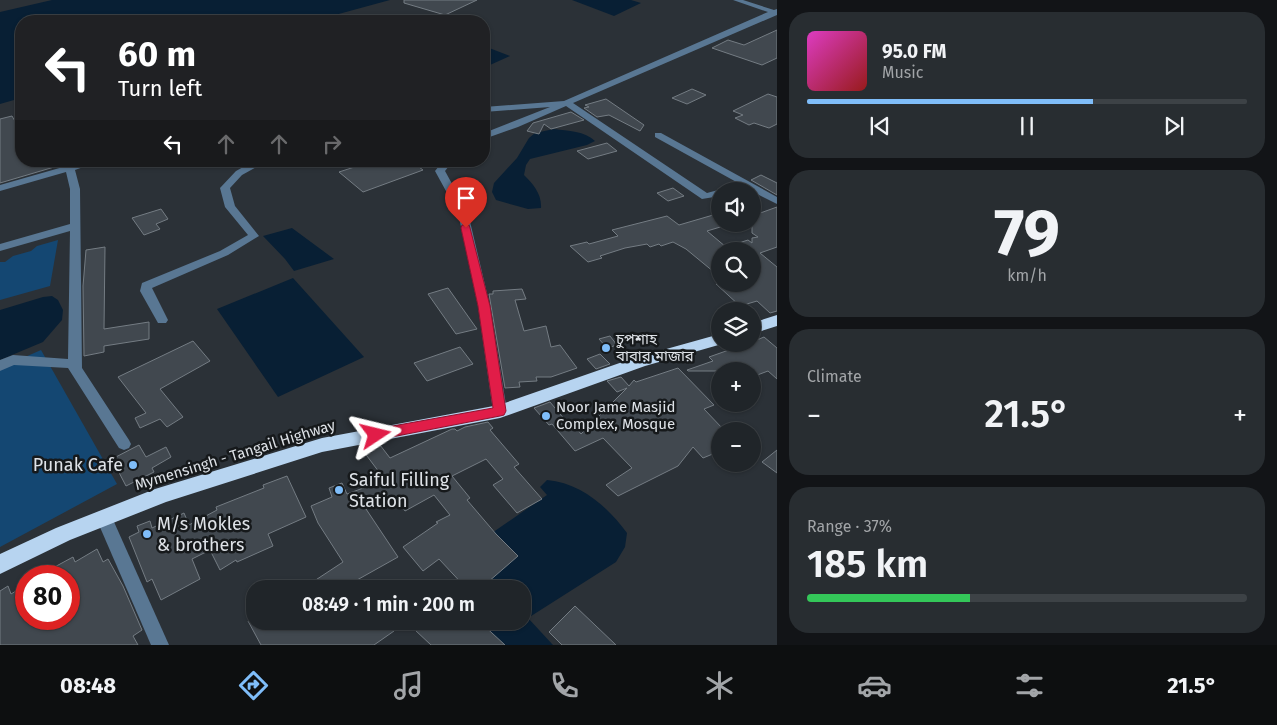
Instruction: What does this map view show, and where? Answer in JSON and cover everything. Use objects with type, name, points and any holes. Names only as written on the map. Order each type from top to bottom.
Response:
[{"type":"highway","points":[[761,326],[777,320]]},
{"type":"highway","name":"Mymensingh - Tangail Highway","points":[[0,564],[63,534],[162,494],[322,445],[500,411],[640,362],[711,342]]},
{"type":"street","points":[[736,0],[776,11]]},
{"type":"street","points":[[745,0],[776,11]]},
{"type":"street","points":[[490,134],[567,103],[776,11]]},
{"type":"street","points":[[490,108],[567,103],[706,197],[711,196]]},
{"type":"street","points":[[658,135],[744,182]]},
{"type":"street","points":[[0,188],[74,167]]},
{"type":"street","points":[[162,320],[146,291],[146,286],[224,253],[254,236],[230,207],[225,188],[239,173],[250,167]]},
{"type":"street","points":[[443,167],[440,171],[462,214],[484,306],[500,411]]},
{"type":"street","points":[[70,168],[75,189],[74,370],[124,444]]},
{"type":"street","points":[[761,192],[777,201]]},
{"type":"street","points":[[0,248],[75,226]]},
{"type":"street","points":[[0,366],[13,360],[74,364]]},
{"type":"street","points":[[104,518],[160,645]]},
{"type":"shaded area","points":[[52,0],[390,0],[335,15],[15,15],[15,100],[0,104],[0,12]]},
{"type":"shaded area","points":[[572,0],[631,0],[641,3],[614,16]]},
{"type":"shaded area","points":[[490,48],[510,56],[490,65]]},
{"type":"shaded area","points":[[554,129],[581,133],[595,141],[587,145],[530,159],[526,165],[524,175],[534,186],[540,198],[541,208],[528,209],[496,200],[492,192],[494,183],[517,158],[529,138],[535,133]]},
{"type":"shaded area","points":[[292,228],[334,259],[294,271],[263,236]]},
{"type":"shaded area","points":[[58,240],[50,286],[0,300],[0,262],[5,262],[13,256],[31,251],[37,246]]},
{"type":"shaded area","points":[[293,278],[364,357],[278,397],[217,309]]},
{"type":"shaded area","points":[[52,296],[58,300],[63,310],[62,320],[43,342],[0,360],[0,310]]},
{"type":"shaded area","points":[[41,350],[117,484],[0,547],[0,368]]},
{"type":"shaded area","points":[[547,480],[559,482],[582,491],[611,514],[627,533],[625,547],[616,562],[531,616],[531,580],[481,580],[460,555],[547,495],[540,487]]},
{"type":"shaded area","points":[[531,621],[553,645],[457,645],[481,630],[531,630]]},
{"type":"building","points":[[404,0],[477,0],[445,15],[404,3]]},
{"type":"building","points":[[777,30],[777,58],[762,65],[712,48],[728,40],[744,45]]},
{"type":"building","points":[[692,89],[706,95],[687,104],[672,98]]},
{"type":"building","points":[[768,94],[777,97],[777,124],[769,128],[754,123],[749,125],[735,118],[743,115],[733,111]]},
{"type":"building","points":[[606,99],[644,125],[640,131],[609,115],[597,117],[584,108],[589,107],[585,105]]},
{"type":"building","points":[[571,112],[584,120],[551,129],[544,124],[539,134],[527,131],[533,123]]},
{"type":"building","points":[[12,116],[15,121],[15,167],[54,167],[0,183],[0,119]]},
{"type":"building","points":[[607,143],[617,151],[588,159],[577,151]]},
{"type":"building","points":[[354,167],[419,167],[423,170],[363,192],[339,172]]},
{"type":"building","points":[[761,175],[777,183],[777,195],[761,186],[761,182],[751,180]]},
{"type":"building","points":[[673,188],[684,196],[668,201],[657,193]]},
{"type":"building","points":[[777,207],[777,247],[761,253],[761,242],[752,242],[752,238],[758,237],[752,232],[761,232],[761,213]]},
{"type":"building","points":[[161,209],[168,219],[156,224],[160,229],[144,235],[132,218]]},
{"type":"building","points":[[667,216],[679,225],[711,216],[711,230],[707,231],[720,242],[711,242],[711,270],[686,249],[673,242],[661,246],[659,244],[650,247],[647,244],[625,248],[588,262],[570,246],[587,242],[589,244],[618,236],[612,230]]},
{"type":"building","points":[[105,247],[104,329],[149,322],[149,339],[104,346],[104,352],[84,356],[83,286],[86,250]]},
{"type":"building","points":[[761,254],[777,267],[777,311],[770,313],[761,305],[761,302],[757,301],[736,302],[725,292],[761,292]]},
{"type":"building","points":[[448,288],[477,329],[456,334],[428,294]]},
{"type":"building","points":[[522,289],[526,299],[515,300],[524,331],[546,326],[551,347],[560,345],[577,368],[551,377],[536,377],[537,381],[519,382],[520,387],[505,388],[489,294],[493,294],[493,291]]},
{"type":"building","points":[[610,336],[617,345],[607,348],[599,339]]},
{"type":"building","points":[[764,337],[777,348],[777,379],[768,371],[761,374],[761,362],[711,362],[711,371],[687,370],[713,361],[709,357],[723,352],[761,352],[761,338]]},
{"type":"building","points":[[193,341],[210,361],[160,389],[183,417],[167,427],[160,419],[140,428],[135,418],[146,413],[118,377]]},
{"type":"building","points":[[460,347],[473,364],[427,381],[414,363]]},
{"type":"building","points":[[600,354],[610,364],[596,369],[587,359]]},
{"type":"building","points":[[678,368],[711,402],[711,406],[704,409],[716,422],[711,422],[711,455],[703,458],[693,447],[678,466],[618,496],[606,485],[632,468],[603,438],[575,451],[552,424],[549,425],[534,408],[550,402],[570,426],[573,424],[581,434],[627,388],[617,392],[607,381],[621,377],[629,386],[634,380],[636,382]]},
{"type":"building","points":[[488,422],[493,428],[490,430],[519,464],[514,467],[542,499],[517,513],[493,485],[503,479],[486,459],[452,476],[470,498],[467,500],[518,556],[490,580],[459,580],[439,559],[423,571],[403,547],[438,523],[436,522],[450,515],[434,495],[405,511],[396,498],[366,509],[398,557],[357,580],[316,580],[343,562],[318,523],[311,506],[332,497],[329,488],[342,483],[347,494],[385,480],[364,452],[380,445],[390,458],[452,429],[457,431],[465,427]]},
{"type":"building","name":"Punak Cafe","points":[[139,445],[146,457],[166,447],[171,457],[152,468],[154,472],[126,486],[112,459]]},
{"type":"building","points":[[777,450],[777,473],[762,462]]},
{"type":"building","points":[[287,476],[306,517],[268,534],[273,546],[237,562],[236,560],[220,570],[210,550],[192,559],[200,579],[161,600],[152,579],[147,582],[129,537],[139,532],[137,526],[150,521],[152,528],[184,513],[189,525],[217,510],[216,507],[264,488],[263,485]]},
{"type":"building","points":[[97,549],[103,562],[108,559],[123,586],[142,630],[133,636],[138,645],[0,645],[0,591],[8,586],[11,594],[15,592],[15,630],[80,630],[80,565],[58,565],[73,557],[75,562]]},
{"type":"building","points":[[575,606],[616,645],[562,645],[549,632]]},
{"type":"building","points":[[253,630],[394,631],[374,645],[261,645]]},
{"type":"building","points":[[415,630],[489,630],[505,645],[431,645]]},
{"type":"place","name":"চুপশাহ বাবার মাজার","points":[[606,348]]},
{"type":"place","name":"Noor Jame Masjid Complex, Mosque","points":[[546,416]]},
{"type":"place","name":"Punak Cafe","points":[[133,465]]},
{"type":"place","name":"Saiful Filling Station","points":[[339,490]]},
{"type":"place","name":"M/s Mokles & brothers","points":[[147,534]]},
{"type":"route","points":[[376,435],[500,411],[484,306],[466,228]]}]
